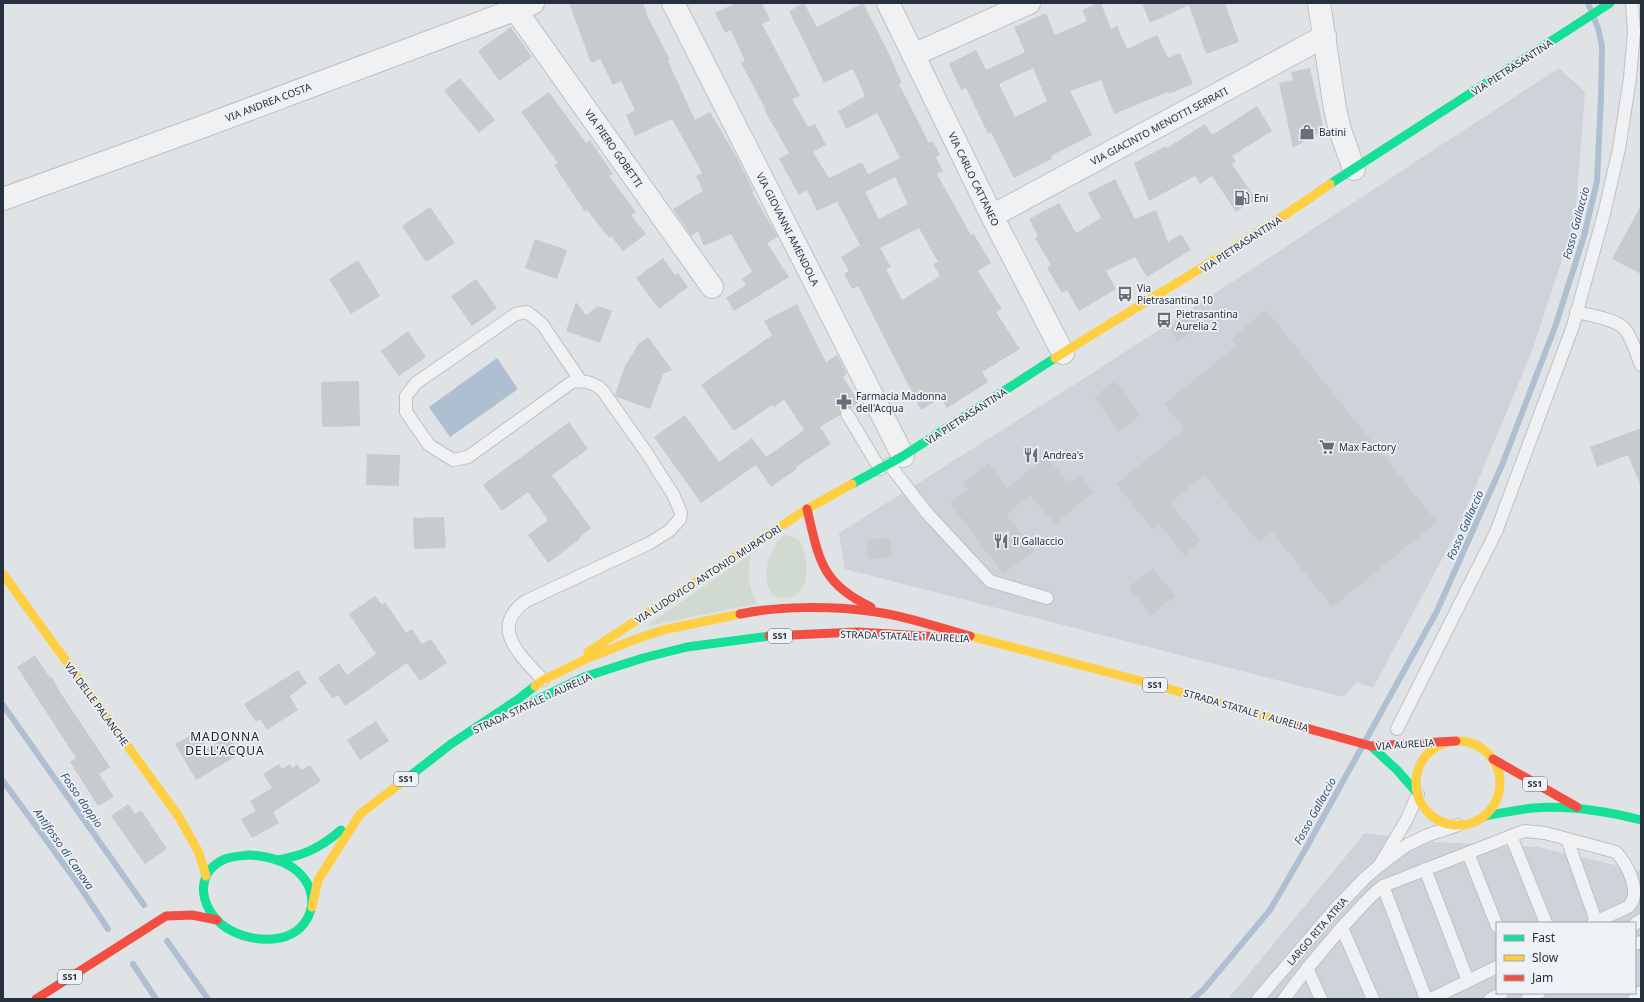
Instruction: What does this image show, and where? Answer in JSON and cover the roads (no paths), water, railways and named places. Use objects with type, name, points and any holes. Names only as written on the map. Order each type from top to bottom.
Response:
[{"type":"main road","name":"VIA PIETRASANTINA","points":[[866,477],[891,463],[1063,353],[1203,268],[1610,3]]},
{"type":"main road","name":"VIA LUDOVICO ANTONIO MURATORI","points":[[548,677],[807,509],[866,477]]},
{"type":"main road","points":[[807,509],[819,556],[828,576],[834,584],[857,602],[895,616]]},
{"type":"main road","name":"VIA DELLE PALANCHE","points":[[3,574],[190,835],[202,860],[205,880]]},
{"type":"main road","name":"STRADA STATALE 1 AURELIA","points":[[312,907],[318,880],[360,814],[463,736],[517,700],[548,677],[636,639],[663,630],[744,613],[786,609],[826,608],[869,611],[895,616],[1141,681],[1371,746]]},
{"type":"main road","name":"STRADA STATALE 1 AURELIA","points":[[463,736],[584,677],[687,646],[764,636],[858,632],[981,639]]},
{"type":"main road","name":"VIA AURELIA","points":[[1371,746],[1456,741]]},
{"type":"main road","name":"SS1","points":[[1484,816],[1494,804],[1500,789],[1499,774],[1489,754],[1477,745],[1463,741],[1442,744],[1435,748],[1424,758],[1418,772],[1416,779],[1418,794],[1422,804],[1429,813],[1447,824],[1458,825],[1472,822],[1484,816],[1533,808],[1578,808],[1619,814],[1641,820]]},
{"type":"main road","name":"VIA AURELIA","points":[[1371,746],[1397,770],[1418,794]]},
{"type":"main road","name":"SS1","points":[[1493,760],[1578,808]]},
{"type":"main road","points":[[278,860],[305,855],[317,849],[360,814]]},
{"type":"main road","name":"VIA DELLE PALANCHE","points":[[190,835],[207,848]]},
{"type":"main road","points":[[220,853],[236,856]]},
{"type":"main road","points":[[194,894],[215,864],[227,858],[236,856],[264,856],[278,860],[299,872],[305,881],[312,898],[312,907],[303,926],[291,935],[264,940],[252,938],[230,930],[217,920],[210,912],[203,896],[205,880]]},
{"type":"main road","points":[[166,916],[180,906]]},
{"type":"main road","name":"SS1","points":[[36,999],[104,954],[166,916],[188,914],[206,916],[217,920]]},
{"type":"street","name":"VIA GIOVANNI AMENDOLA","points":[[673,3],[891,463]]},
{"type":"street","name":"VIA CARLO CATTANEO","points":[[888,3],[992,216],[1063,353]]},
{"type":"street","points":[[913,55],[1029,3]]},
{"type":"street","points":[[1319,3],[1335,109],[1340,130],[1354,169]]},
{"type":"street","name":"VIA ANDREA COSTA","points":[[3,199],[199,128],[524,6]]},
{"type":"street","name":"VIA PIERO GOBETTI","points":[[524,6],[712,287]]},
{"type":"street","name":"VIA GIACINTO MENOTTI SERRATI","points":[[992,216],[1325,36]]},
{"type":"lane","points":[[1397,729],[1496,532],[1528,450],[1576,312],[1604,214],[1619,149],[1630,78],[1634,32],[1632,3]]},
{"type":"lane","points":[[548,677],[516,650],[509,637],[508,626],[517,607],[526,601],[648,544],[669,531],[680,519],[681,513],[674,496],[646,452],[603,391],[597,386],[580,380],[572,382],[468,457],[453,460],[428,445],[406,412],[406,396],[416,383],[516,314],[527,312],[542,324],[580,380]]},
{"type":"lane","points":[[1576,312],[1599,317],[1619,324],[1624,328],[1641,365]]},
{"type":"lane","points":[[847,414],[891,463],[926,512],[990,581],[1047,598]]},
{"type":"lane","name":"LARGO RITA ATRIA","points":[[1380,866],[1407,819],[1418,794]]},
{"type":"lane","name":"LARGO RITA ATRIA","points":[[1258,999],[1336,908],[1366,877],[1414,842],[1428,835],[1458,825]]},
{"type":"lane","points":[[1284,999],[1307,968],[1342,928],[1368,900],[1384,886],[1524,831],[1535,831],[1567,839],[1616,852],[1620,856],[1635,885],[1635,894],[1631,904],[1628,907],[1594,922],[1567,839]]},
{"type":"lane","points":[[1511,836],[1546,922]]},
{"type":"lane","points":[[1468,853],[1496,923]]},
{"type":"lane","points":[[1425,870],[1468,981]]},
{"type":"lane","points":[[1384,886],[1426,999]]},
{"type":"lane","points":[[1342,928],[1373,999]]},
{"type":"lane","points":[[1431,999],[1496,967]]},
{"type":"lane","points":[[1307,968],[1321,999]]},
{"type":"lane","points":[[1634,999],[1641,992]]},
{"type":"lane","points":[[1490,999],[1500,994]]},
{"type":"lane","points":[[1527,999],[1537,994]]},
{"type":"water","points":[[497,358],[518,389],[450,437],[429,407]]},
{"type":"waterway","name":"Fosso Gallaccio","points":[[1193,999],[1204,989],[1270,910],[1305,850],[1437,611],[1502,465],[1555,327],[1584,236],[1597,181],[1602,46],[1598,28],[1588,3]]},
{"type":"waterway","name":"Fosso doppio","points":[[3,705],[144,905]]},
{"type":"waterway","name":"Antifosso di Canova","points":[[3,781],[76,881],[108,929]]},
{"type":"waterway","name":"Fosso doppio","points":[[167,941],[208,999]]},
{"type":"waterway","name":"Antifosso di Canova","points":[[133,964],[156,999]]},
{"type":"place","name":"Batini","points":[[1307,132]]},
{"type":"place","name":"Eni","points":[[1242,198]]},
{"type":"place","name":"Via Pietrasantina 10","points":[[1125,294]]},
{"type":"place","name":"Pietrasantina Aurelia 2","points":[[1164,320]]},
{"type":"place","name":"Farmacia Madonna dell'Acqua","points":[[844,402]]},
{"type":"place","name":"Max Factory","points":[[1327,447]]},
{"type":"place","name":"Andrea's","points":[[1031,455]]},
{"type":"place","name":"Il Gallaccio","points":[[1001,541]]},
{"type":"district","name":"MADONNA DELL'ACQUA","points":[[225,744]]}]
